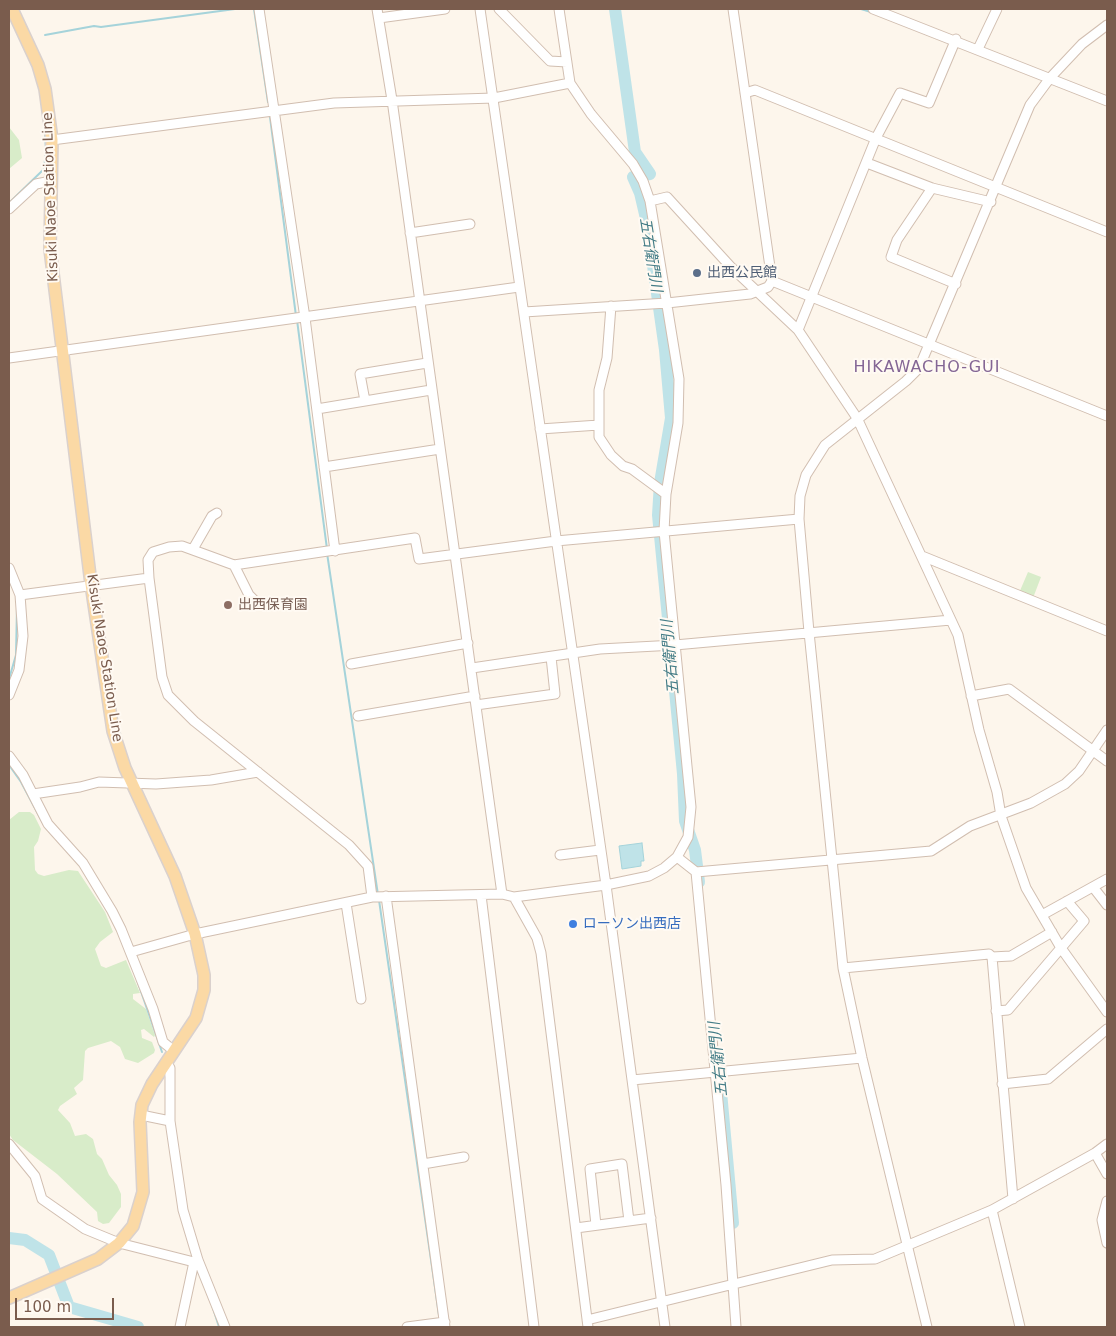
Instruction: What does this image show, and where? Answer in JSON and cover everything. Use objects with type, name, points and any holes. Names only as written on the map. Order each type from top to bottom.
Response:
[{"type":"main road","name":"Kisuki Naoe Station Line","points":[[9,1298],[98,1260],[119,1244],[132,1226],[143,1192],[142,1105],[152,1084],[196,1018],[204,990],[203,961],[175,876],[131,782],[113,732],[91,584],[50,249],[52,140],[45,89],[40,72],[12,9]]},
{"type":"street","points":[[259,9],[305,318],[335,551]]},
{"type":"street","points":[[445,9],[378,14],[392,100],[418,301],[472,668],[502,894]]},
{"type":"street","points":[[480,9],[571,654],[606,885],[665,1327]]},
{"type":"street","points":[[499,9],[550,61],[567,62]]},
{"type":"street","points":[[131,952],[195,934],[372,897],[502,894],[514,897],[606,885],[649,876],[664,868],[677,857],[688,836],[691,807],[664,531],[666,494],[678,423],[679,379],[650,201],[643,181],[633,164],[591,114],[570,83],[559,9]]},
{"type":"street","points":[[524,312],[666,303],[758,292],[768,287],[772,281],[733,9]]},
{"type":"street","points":[[873,9],[956,40],[1107,101]]},
{"type":"street","points":[[978,49],[997,9]]},
{"type":"street","points":[[927,1327],[906,1246],[842,968],[799,519],[802,486],[814,459],[824,445],[906,381],[919,368],[991,202],[1030,105],[1050,78],[1082,44],[1107,25]]},
{"type":"street","points":[[798,330],[876,138],[900,93],[929,103],[956,40]]},
{"type":"street","points":[[52,140],[334,103],[494,98],[570,83]]},
{"type":"street","points":[[745,93],[755,90],[1107,232]]},
{"type":"street","points":[[867,163],[932,188],[991,202]]},
{"type":"street","points":[[9,209],[36,184],[51,181]]},
{"type":"street","points":[[932,188],[897,240],[891,257],[956,284]]},
{"type":"street","points":[[650,201],[667,198],[730,266],[798,330],[857,418],[958,635],[971,696],[997,792],[1001,816],[1026,888],[1061,948],[1107,1012]]},
{"type":"street","points":[[410,233],[470,224]]},
{"type":"street","points":[[772,281],[1107,416]]},
{"type":"street","points":[[9,358],[305,318],[519,286]]},
{"type":"street","points":[[612,306],[607,358],[599,390],[599,437],[611,455],[623,466],[632,469],[666,494]]},
{"type":"street","points":[[365,401],[360,374],[427,363]]},
{"type":"street","points":[[317,409],[431,390]]},
{"type":"street","points":[[540,430],[599,425]]},
{"type":"street","points":[[324,467],[440,449]]},
{"type":"street","points":[[193,550],[212,516],[217,513]]},
{"type":"street","points":[[372,897],[368,866],[349,845],[194,721],[168,695],[162,677],[149,578],[148,560],[153,552],[169,546],[182,546],[234,565],[415,538],[419,559],[556,541],[799,519]]},
{"type":"street","points":[[922,556],[1107,631]]},
{"type":"street","points":[[234,565],[249,596],[259,605]]},
{"type":"street","points":[[9,568],[20,595],[23,636],[19,670],[9,694]]},
{"type":"street","points":[[20,595],[91,584],[149,578]]},
{"type":"street","points":[[472,668],[600,649],[675,645],[951,620]]},
{"type":"street","points":[[351,664],[468,643]]},
{"type":"street","points":[[358,716],[476,700],[555,694],[551,657]]},
{"type":"street","points":[[971,696],[1009,689],[1107,762]]},
{"type":"street","points":[[677,857],[696,872],[931,851],[970,826],[1001,816],[1031,803],[1065,784],[1079,771],[1107,730]]},
{"type":"street","points":[[9,756],[33,794],[48,824],[83,863],[122,928],[153,1008],[163,1042],[174,1051]]},
{"type":"street","points":[[33,794],[99,782],[165,783],[211,780],[258,772]]},
{"type":"street","points":[[560,855],[600,850]]},
{"type":"street","points":[[696,872],[716,1072],[736,1327]]},
{"type":"street","points":[[1042,915],[1107,880]]},
{"type":"street","points":[[1093,887],[1107,905]]},
{"type":"street","points":[[481,895],[534,1327]]},
{"type":"street","points":[[525,916],[527,903],[534,895]]},
{"type":"street","points":[[386,896],[445,1325],[406,1327]]},
{"type":"street","points":[[514,897],[537,938],[541,953],[587,1324],[662,1301],[832,1260],[875,1259],[992,1210],[1095,1153],[1107,1144]]},
{"type":"street","points":[[996,1011],[1008,1010],[1084,921],[1067,901]]},
{"type":"street","points":[[346,903],[361,1000]]},
{"type":"street","points":[[842,968],[989,954],[992,957],[1011,956],[1052,932]]},
{"type":"street","points":[[992,957],[1013,1199]]},
{"type":"street","points":[[1002,1084],[1048,1079],[1107,1029]]},
{"type":"street","points":[[632,1080],[862,1058]]},
{"type":"street","points":[[166,1062],[170,1068],[170,1121],[183,1210],[196,1261],[225,1327]]},
{"type":"street","points":[[141,1115],[170,1121]]},
{"type":"street","points":[[9,1144],[35,1176],[42,1199],[85,1229],[119,1244],[196,1261]]},
{"type":"street","points":[[1095,1153],[1107,1174]]},
{"type":"street","points":[[423,1164],[464,1157]]},
{"type":"street","points":[[596,1225],[590,1169],[622,1164],[630,1221]]},
{"type":"street","points":[[1107,1201],[1102,1220],[1107,1243]]},
{"type":"street","points":[[992,1210],[1020,1327]]},
{"type":"street","points":[[576,1228],[651,1218]]},
{"type":"street","points":[[180,1327],[196,1261]]},
{"type":"green space","points":[[9,127],[19,140],[22,158],[9,169]]},
{"type":"green space","points":[[1028,572],[1041,577],[1033,598],[1019,593]]},
{"type":"green space","points":[[19,812],[30,812],[34,815],[41,829],[38,841],[34,847],[35,870],[38,874],[44,876],[69,870],[78,871],[105,912],[113,932],[100,942],[95,949],[101,966],[106,968],[126,960],[140,993],[133,994],[133,999],[146,1009],[155,1035],[154,1037],[144,1029],[141,1030],[142,1038],[152,1042],[155,1050],[154,1053],[138,1063],[125,1059],[120,1047],[111,1041],[88,1048],[85,1051],[83,1080],[74,1088],[77,1094],[60,1106],[58,1110],[70,1123],[75,1136],[86,1134],[93,1139],[97,1154],[117,1185],[121,1194],[121,1207],[109,1223],[103,1224],[98,1221],[97,1212],[57,1174],[13,1140],[9,1134],[9,820]]},
{"type":"water","points":[[642,843],[644,861],[641,861],[641,866],[622,869],[619,846]]},
{"type":"waterway","points":[[45,35],[94,26],[101,27],[235,9]]},
{"type":"waterway","points":[[254,9],[268,102]]},
{"type":"waterway","name":"五右衛門川","points":[[615,9],[635,152],[650,174],[633,177],[640,193],[647,223],[665,350],[671,418],[660,483],[658,515],[683,774],[685,821],[695,850],[699,882]]},
{"type":"waterway","points":[[861,9],[871,12]]},
{"type":"waterway","points":[[270,117],[296,316]]},
{"type":"waterway","points":[[9,203],[44,169],[46,150],[44,120]]},
{"type":"waterway","points":[[297,320],[327,549]]},
{"type":"waterway","points":[[327,553],[378,895]]},
{"type":"waterway","points":[[9,579],[12,586]]},
{"type":"waterway","points":[[9,679],[16,655],[17,607]]},
{"type":"waterway","points":[[9,765],[21,782],[44,825]]},
{"type":"waterway","points":[[379,900],[439,1315]]},
{"type":"waterway","points":[[137,980],[162,1052]]},
{"type":"waterway","name":"五右衛門川","points":[[718,1059],[733,1223]]},
{"type":"waterway","points":[[9,1238],[25,1240],[49,1255],[69,1307],[138,1327]]},
{"type":"waterway","points":[[212,1305],[219,1327]]},
{"type":"place","name":"出西公民館","points":[[697,273]]},
{"type":"place","name":"出西保育園","points":[[228,605]]},
{"type":"place","name":"ローソン出西店","points":[[573,924]]},
{"type":"district","name":"HIKAWACHO-GUI","points":[[927,368]]}]
